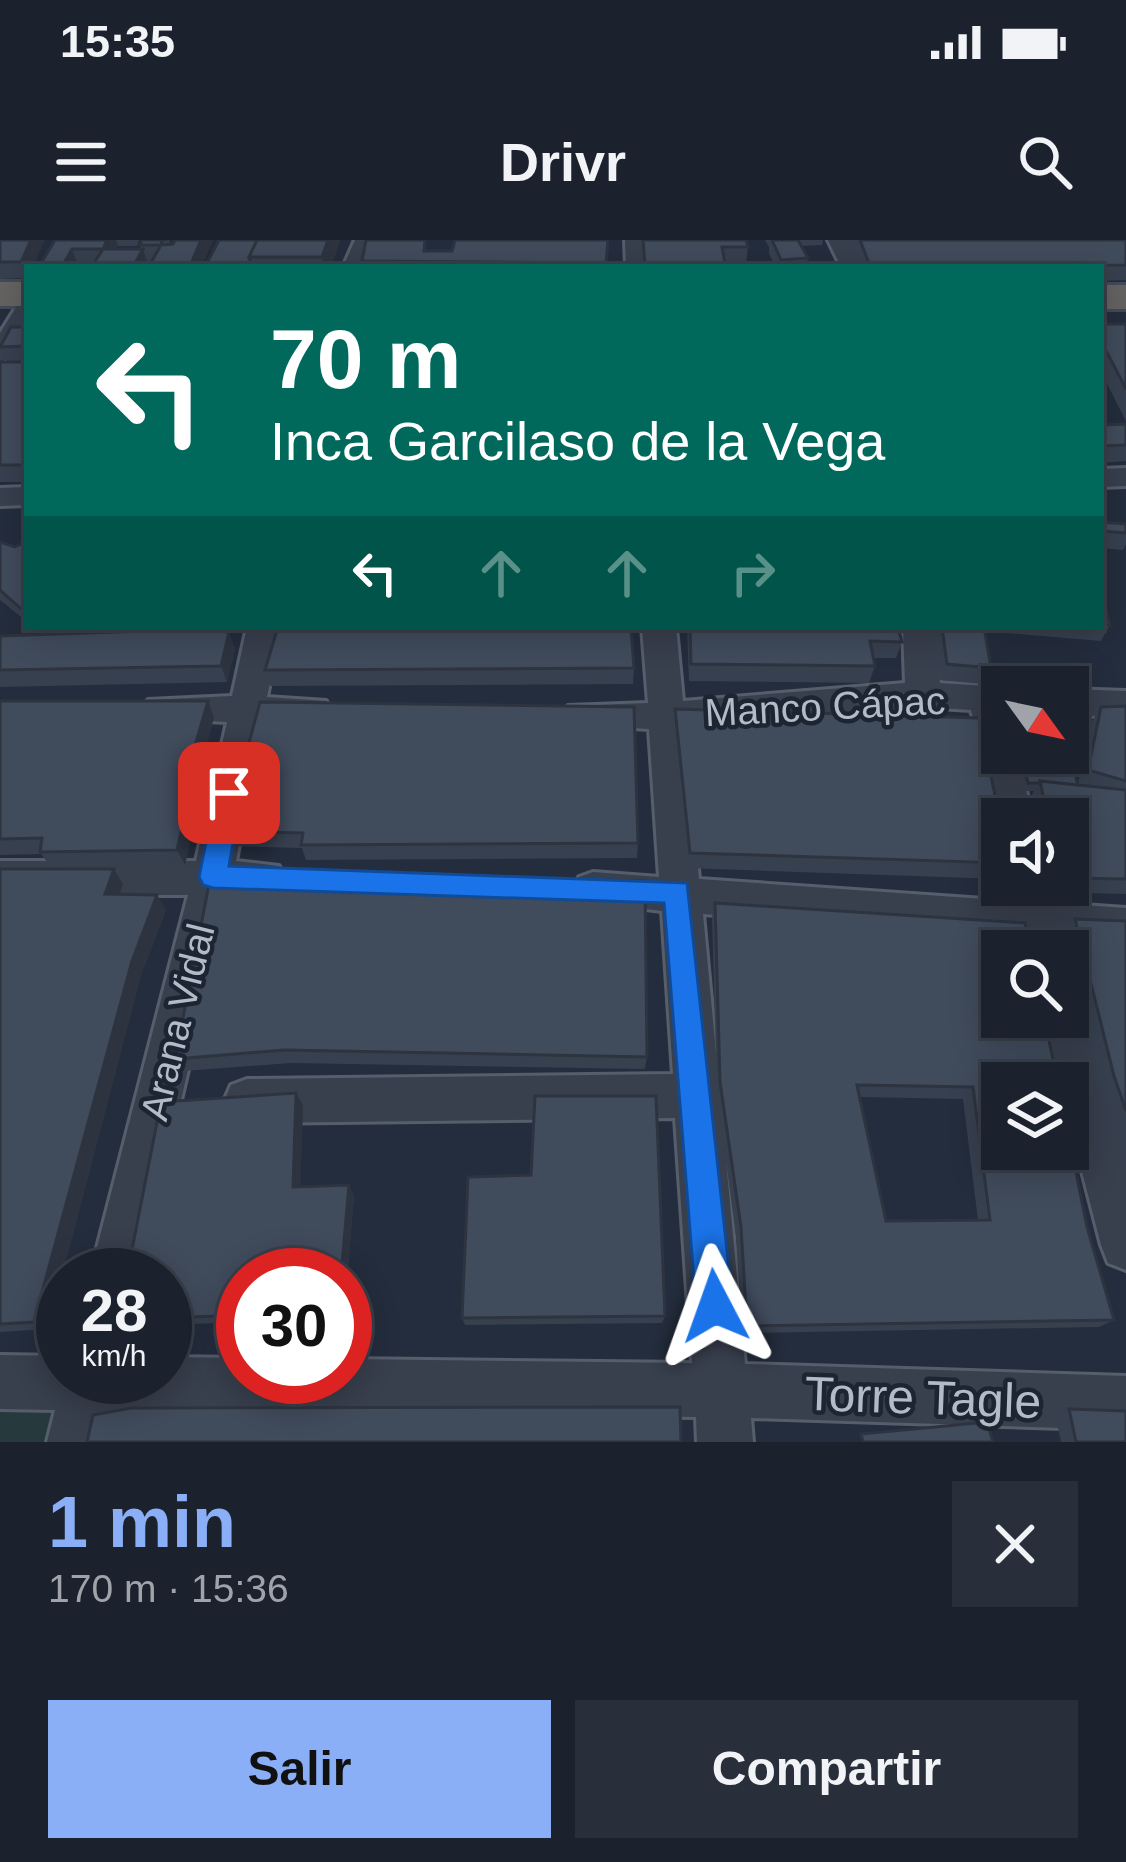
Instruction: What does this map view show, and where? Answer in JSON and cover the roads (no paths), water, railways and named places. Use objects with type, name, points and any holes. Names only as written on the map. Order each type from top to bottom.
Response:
[{"type":"street","name":"Arana Vidal","points":[[122,1248],[213,877],[263,630]]},
{"type":"street","points":[[659,630],[723,1416]]},
{"type":"street","points":[[920,630],[923,694]]},
{"type":"street","name":"Manco Cápac","points":[[547,714],[663,716],[923,694],[981,699]]},
{"type":"street","points":[[1089,703],[1126,704]]},
{"type":"street","points":[[133,709],[338,710]]},
{"type":"street","points":[[0,878],[306,880]]},
{"type":"street","points":[[562,888],[677,892],[1126,926]]},
{"type":"street","points":[[1070,1038],[1126,1245]]},
{"type":"street","points":[[158,1102],[698,1096]]},
{"type":"street","name":"Torre Tagle","points":[[0,1382],[36,1381]]},
{"type":"street","name":"Torre Tagle","points":[[192,1385],[723,1416],[1126,1403]]},
{"type":"street","points":[[75,1442],[84,1404]]}]
